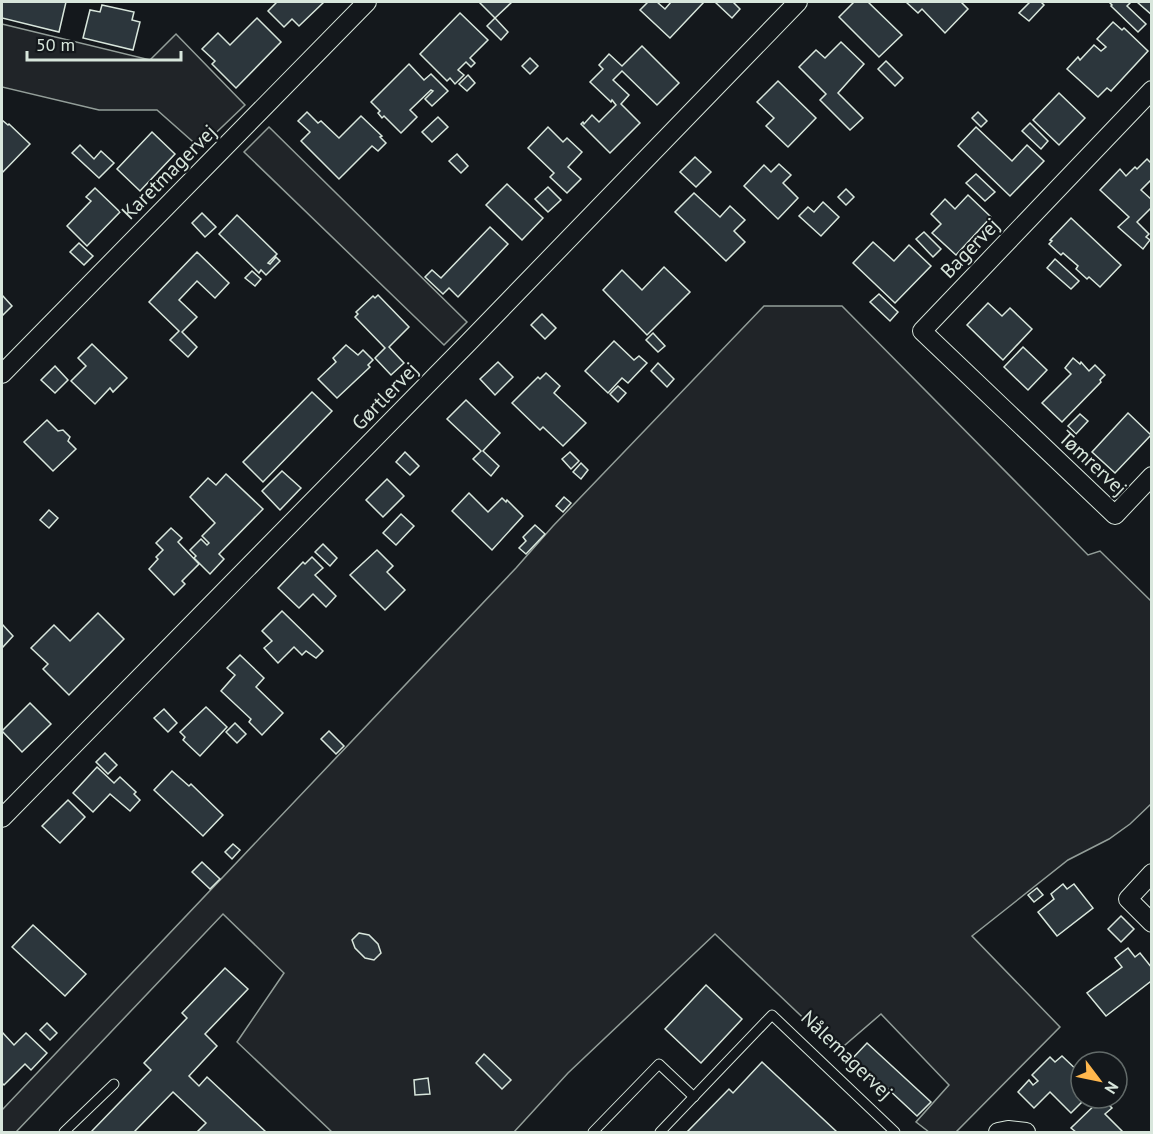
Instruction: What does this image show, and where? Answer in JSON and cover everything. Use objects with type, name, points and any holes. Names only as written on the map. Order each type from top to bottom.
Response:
[{"type":"street","name":"Karetmagervej","points":[[2,374],[367,2]]},
{"type":"street","name":"Gørtlervej","points":[[2,818],[485,326],[798,2]]},
{"type":"street","name":"Bagervej","points":[[1028,432],[922,331],[1152,90]]},
{"type":"street","name":"Tømrervej","points":[[1028,432],[1115,515],[1152,476]]},
{"type":"street","points":[[1152,873],[1128,898],[1152,923]]},
{"type":"street","points":[[998,1132],[1008,1130],[1026,1132]]},
{"type":"lane","name":"Nålemagervej","points":[[660,1132],[772,1015],[895,1132]]},
{"type":"lane","points":[[593,1132],[659,1064],[694,1097]]},
{"type":"lane","points":[[64,1132],[114,1084]]},
{"type":"shaded area","points":[[2,24],[150,60],[176,34],[245,105],[200,148],[157,110],[99,110],[2,87]]},
{"type":"shaded area","points":[[269,127],[467,322],[444,345],[244,152]]},
{"type":"shaded area","points":[[764,306],[842,306],[1088,555],[1100,551],[1151,601],[1151,804],[1130,824],[1109,839],[1068,860],[972,936],[1060,1027],[956,1132],[929,1132],[916,1122],[949,1085],[881,1014],[838,1051],[715,934],[568,1073],[514,1132],[332,1132],[237,1042],[284,973],[223,914],[16,1132],[2,1132],[2,1110],[516,568],[553,526]]},
{"type":"building","points":[[2,2],[66,2],[59,32],[2,18]]},
{"type":"building","points":[[274,2],[324,2],[299,26],[292,19],[284,27],[268,11],[276,3]]},
{"type":"building","points":[[479,2],[512,2],[495,18]]},
{"type":"building","points":[[648,2],[657,2],[665,9],[671,2],[704,2],[670,38],[640,10]]},
{"type":"building","points":[[715,2],[733,2],[740,9],[732,18]]},
{"type":"building","points":[[854,2],[868,2],[902,35],[879,57],[839,17]]},
{"type":"building","points":[[906,2],[961,2],[968,9],[945,33],[922,9],[918,13]]},
{"type":"building","points":[[1030,2],[1041,2],[1044,5],[1029,21],[1019,13]]},
{"type":"building","points":[[1109,2],[1131,2],[1127,6],[1146,24],[1138,32]]},
{"type":"building","points":[[1137,2],[1152,2],[1152,15]]},
{"type":"building","points":[[102,5],[134,12],[132,20],[140,22],[133,50],[83,38],[90,10],[100,12]]},
{"type":"building","points":[[460,13],[488,40],[470,58],[475,63],[471,67],[466,62],[458,70],[464,75],[455,84],[450,78],[447,81],[420,54]]},
{"type":"building","points":[[257,18],[281,42],[236,88],[212,64],[215,61],[202,49],[218,33],[230,45]]},
{"type":"building","points":[[495,18],[508,32],[501,40],[487,26]]},
{"type":"building","points":[[1113,22],[1122,30],[1124,28],[1148,51],[1111,91],[1107,88],[1098,97],[1067,69],[1078,57],[1080,60],[1094,45],[1101,51],[1106,47],[1097,39]]},
{"type":"building","points":[[841,42],[864,64],[838,93],[863,118],[850,130],[820,100],[826,94],[799,67],[816,50],[825,58]]},
{"type":"building","points":[[642,46],[679,83],[657,105],[622,71],[613,80],[629,95],[621,104],[640,123],[610,153],[581,124],[583,122],[584,124],[592,115],[599,122],[616,105],[590,82],[603,69],[599,65],[609,54],[622,66]]},
{"type":"building","points":[[530,58],[538,66],[530,74],[522,66]]},
{"type":"building","points":[[886,61],[903,78],[895,86],[878,69]]},
{"type":"building","points":[[409,64],[424,80],[431,74],[448,91],[432,106],[425,99],[433,91],[431,90],[410,110],[417,117],[401,133],[384,116],[382,118],[378,113],[380,111],[371,102]]},
{"type":"building","points":[[468,75],[475,83],[467,91],[459,84]]},
{"type":"building","points":[[778,81],[816,118],[788,147],[766,126],[774,118],[757,102]]},
{"type":"building","points":[[1059,93],[1085,118],[1059,145],[1033,120]]},
{"type":"building","points":[[307,112],[318,123],[321,121],[339,138],[361,116],[382,136],[380,137],[386,143],[378,151],[372,146],[339,179],[301,141],[310,132],[298,121]]},
{"type":"building","points":[[978,112],[987,121],[981,127],[972,118]]},
{"type":"building","points":[[438,117],[448,127],[432,142],[422,132]]},
{"type":"building","points":[[2,120],[30,144],[2,173]]},
{"type":"building","points":[[1030,123],[1048,141],[1041,149],[1022,131]]},
{"type":"building","points":[[548,127],[563,142],[567,138],[582,152],[568,167],[581,179],[567,193],[550,177],[554,173],[528,148]]},
{"type":"building","points":[[976,127],[1012,161],[1027,145],[1044,161],[1010,196],[958,146]]},
{"type":"building","points":[[152,132],[175,154],[140,191],[117,169]]},
{"type":"building","points":[[80,145],[94,159],[101,151],[114,163],[99,178],[72,153]]},
{"type":"building","points":[[457,154],[468,166],[461,173],[449,161]]},
{"type":"building","points":[[695,157],[711,172],[696,187],[680,172]]},
{"type":"building","points":[[1147,159],[1152,164],[1152,182],[1150,181],[1141,190],[1152,200],[1152,207],[1137,222],[1149,234],[1146,237],[1150,240],[1143,249],[1118,227],[1129,217],[1100,190],[1120,169],[1126,176]]},
{"type":"building","points":[[779,164],[791,175],[783,183],[798,198],[778,219],[744,186],[764,165],[771,172]]},
{"type":"building","points":[[976,174],[995,192],[985,201],[966,183]]},
{"type":"building","points":[[507,184],[543,218],[522,240],[486,205]]},
{"type":"building","points":[[548,187],[561,200],[548,212],[535,199]]},
{"type":"building","points":[[95,188],[120,212],[87,246],[67,226],[91,201],[86,197]]},
{"type":"building","points":[[846,189],[854,197],[846,205],[838,197]]},
{"type":"building","points":[[694,193],[720,217],[730,206],[745,220],[734,231],[745,242],[726,261],[675,212]]},
{"type":"building","points":[[968,195],[991,217],[956,255],[932,233],[941,224],[931,214],[945,199],[955,209]]},
{"type":"building","points":[[823,202],[839,217],[821,236],[799,216],[808,207],[814,212]]},
{"type":"building","points":[[202,213],[216,227],[205,237],[192,223]]},
{"type":"building","points":[[237,215],[277,254],[268,263],[270,264],[276,257],[280,261],[266,275],[261,270],[259,273],[219,234]]},
{"type":"building","points":[[1071,218],[1121,265],[1100,287],[1089,277],[1087,279],[1076,269],[1078,266],[1049,244],[1052,241],[1050,240]]},
{"type":"building","points":[[490,227],[508,244],[458,297],[449,288],[443,294],[425,277],[432,270],[441,278]]},
{"type":"building","points":[[924,232],[941,249],[933,257],[916,239]]},
{"type":"building","points":[[873,242],[894,261],[909,245],[931,266],[895,303],[853,263]]},
{"type":"building","points":[[79,243],[93,256],[84,265],[70,252]]},
{"type":"building","points":[[197,252],[229,283],[215,298],[197,281],[179,300],[197,317],[182,332],[197,347],[188,357],[170,340],[179,331],[149,302]]},
{"type":"building","points":[[1055,259],[1079,281],[1071,289],[1047,268]]},
{"type":"building","points":[[664,267],[690,292],[647,335],[603,290],[622,270],[642,290]]},
{"type":"building","points":[[252,271],[261,279],[255,286],[245,278]]},
{"type":"building","points":[[879,294],[898,312],[890,321],[870,302]]},
{"type":"building","points":[[2,295],[12,306],[3,315],[2,313]]},
{"type":"building","points":[[378,295],[409,327],[389,347],[404,363],[391,375],[375,358],[385,348],[355,317],[358,314],[356,312],[373,296],[375,298]]},
{"type":"building","points":[[988,303],[1002,316],[1010,308],[1032,329],[1003,360],[967,325]]},
{"type":"building","points":[[542,314],[556,328],[545,339],[531,325]]},
{"type":"building","points":[[653,333],[665,346],[658,352],[646,340]]},
{"type":"building","points":[[614,341],[634,360],[639,356],[647,363],[628,383],[622,378],[608,393],[585,371]]},
{"type":"building","points":[[92,344],[127,378],[113,392],[110,388],[95,404],[71,381],[86,366],[78,358]]},
{"type":"building","points":[[346,345],[358,355],[363,350],[373,360],[368,365],[370,367],[337,398],[318,379],[336,362],[333,358]]},
{"type":"building","points":[[1023,347],[1047,370],[1028,390],[1004,367]]},
{"type":"building","points":[[1073,358],[1080,364],[1081,362],[1089,371],[1095,365],[1105,375],[1062,422],[1042,403],[1071,374],[1065,368]]},
{"type":"building","points":[[498,362],[513,377],[495,395],[480,379]]},
{"type":"building","points":[[658,363],[674,379],[667,387],[651,371]]},
{"type":"building","points":[[55,366],[68,380],[55,393],[41,380]]},
{"type":"building","points":[[546,373],[560,386],[554,393],[586,423],[563,446],[543,427],[540,430],[512,403],[538,377],[540,379]]},
{"type":"building","points":[[618,386],[626,393],[618,402],[610,394]]},
{"type":"building","points":[[312,392],[332,411],[263,482],[243,462]]},
{"type":"building","points":[[466,400],[500,433],[483,451],[499,466],[491,476],[473,459],[481,451],[447,419]]},
{"type":"building","points":[[1128,413],[1151,435],[1115,473],[1092,452]]},
{"type":"building","points":[[1080,414],[1088,421],[1076,434],[1068,426]]},
{"type":"building","points":[[47,420],[58,431],[63,430],[70,437],[68,441],[76,449],[53,471],[24,442]]},
{"type":"building","points":[[405,452],[419,466],[410,475],[396,462]]},
{"type":"building","points":[[570,452],[579,461],[571,469],[562,459]]},
{"type":"building","points":[[581,463],[588,470],[581,479],[573,472]]},
{"type":"building","points":[[282,471],[301,488],[280,510],[262,491]]},
{"type":"building","points":[[226,474],[263,509],[219,554],[224,559],[210,574],[194,558],[196,556],[190,550],[201,539],[207,545],[209,543],[202,536],[215,523],[190,497],[208,478],[216,485]]},
{"type":"building","points":[[387,479],[404,496],[383,517],[366,500]]},
{"type":"building","points":[[469,493],[488,512],[502,498],[523,516],[492,550],[452,511]]},
{"type":"building","points":[[564,497],[571,503],[563,512],[556,506]]},
{"type":"building","points":[[49,510],[58,518],[49,528],[40,520]]},
{"type":"building","points":[[401,514],[414,526],[396,545],[383,533]]},
{"type":"building","points":[[535,525],[545,534],[526,554],[519,548],[526,541],[523,537]]},
{"type":"building","points":[[171,528],[182,538],[178,542],[199,564],[182,581],[185,584],[174,595],[149,569],[163,550],[156,543]]},
{"type":"building","points":[[323,544],[337,558],[330,566],[315,552]]},
{"type":"building","points":[[377,550],[393,566],[387,572],[405,590],[385,610],[350,575]]},
{"type":"building","points":[[312,557],[323,568],[315,575],[336,596],[326,607],[313,594],[299,608],[278,588],[303,562],[305,564]]},
{"type":"building","points":[[282,611],[323,651],[316,658],[306,651],[302,655],[294,647],[278,663],[264,648],[272,641],[262,631]]},
{"type":"building","points":[[98,613],[124,639],[69,695],[43,669],[48,664],[31,648],[54,625],[70,641]]},
{"type":"building","points":[[2,624],[13,636],[2,648]]},
{"type":"building","points":[[240,655],[264,678],[256,687],[283,713],[262,735],[249,722],[251,719],[221,691],[235,675],[227,668]]},
{"type":"building","points":[[30,703],[51,724],[22,752],[2,731]]},
{"type":"building","points":[[206,707],[227,727],[200,756],[183,740],[185,737],[180,732]]},
{"type":"building","points":[[164,709],[177,723],[168,732],[154,718]]},
{"type":"building","points":[[235,723],[246,734],[237,743],[226,732]]},
{"type":"building","points":[[329,731],[344,746],[336,754],[321,739]]},
{"type":"building","points":[[105,753],[117,765],[108,774],[96,762]]},
{"type":"building","points":[[97,767],[114,783],[120,777],[136,792],[134,794],[140,800],[130,811],[110,794],[93,812],[73,793]]},
{"type":"building","points":[[172,771],[189,786],[191,784],[223,815],[203,836],[154,790]]},
{"type":"building","points":[[68,800],[85,817],[60,843],[42,826]]},
{"type":"building","points":[[233,844],[240,850],[232,859],[225,852]]},
{"type":"building","points":[[202,862],[220,879],[210,889],[192,872]]},
{"type":"building","points":[[1063,884],[1067,889],[1074,884],[1093,908],[1057,936],[1038,912],[1054,899],[1051,894]]},
{"type":"building","points":[[1037,888],[1043,895],[1034,902],[1028,895]]},
{"type":"building","points":[[1121,916],[1134,929],[1121,942],[1108,929]]},
{"type":"building","points":[[33,925],[86,974],[65,996],[12,947]]},
{"type":"building","points":[[359,933],[369,935],[378,944],[381,953],[374,960],[365,958],[355,948],[352,940]]},
{"type":"building","points":[[1128,948],[1135,957],[1140,953],[1152,968],[1152,984],[1150,982],[1106,1016],[1087,993],[1122,967],[1115,958]]},
{"type":"building","points":[[225,968],[248,989],[205,1034],[217,1046],[189,1076],[199,1086],[207,1077],[266,1132],[197,1132],[206,1123],[173,1092],[134,1132],[91,1132],[151,1070],[144,1063],[187,1018],[182,1013]]},
{"type":"building","points":[[706,985],[742,1019],[701,1063],[665,1029]]},
{"type":"building","points":[[47,1023],[57,1033],[50,1040],[40,1030]]},
{"type":"building","points":[[2,1032],[14,1045],[26,1033],[47,1053],[31,1070],[25,1064],[4,1085],[2,1083]]},
{"type":"building","points":[[867,1043],[931,1102],[917,1116],[888,1089],[884,1093],[851,1060]]},
{"type":"building","points":[[484,1054],[511,1080],[502,1089],[476,1063]]},
{"type":"building","points":[[1062,1056],[1069,1063],[1069,1110],[1074,1110],[1071,1113],[1050,1092],[1034,1108],[1018,1092],[1029,1080],[1033,1085],[1038,1081],[1032,1075],[1050,1057],[1055,1062]]},
{"type":"building","points":[[762,1062],[837,1132],[687,1132],[729,1089],[733,1093]]},
{"type":"building","points":[[428,1078],[430,1094],[415,1095],[414,1080]]},
{"type":"building","points":[[1090,1110],[1110,1110],[1105,1114],[1123,1132],[1076,1132],[1071,1128]]}]
